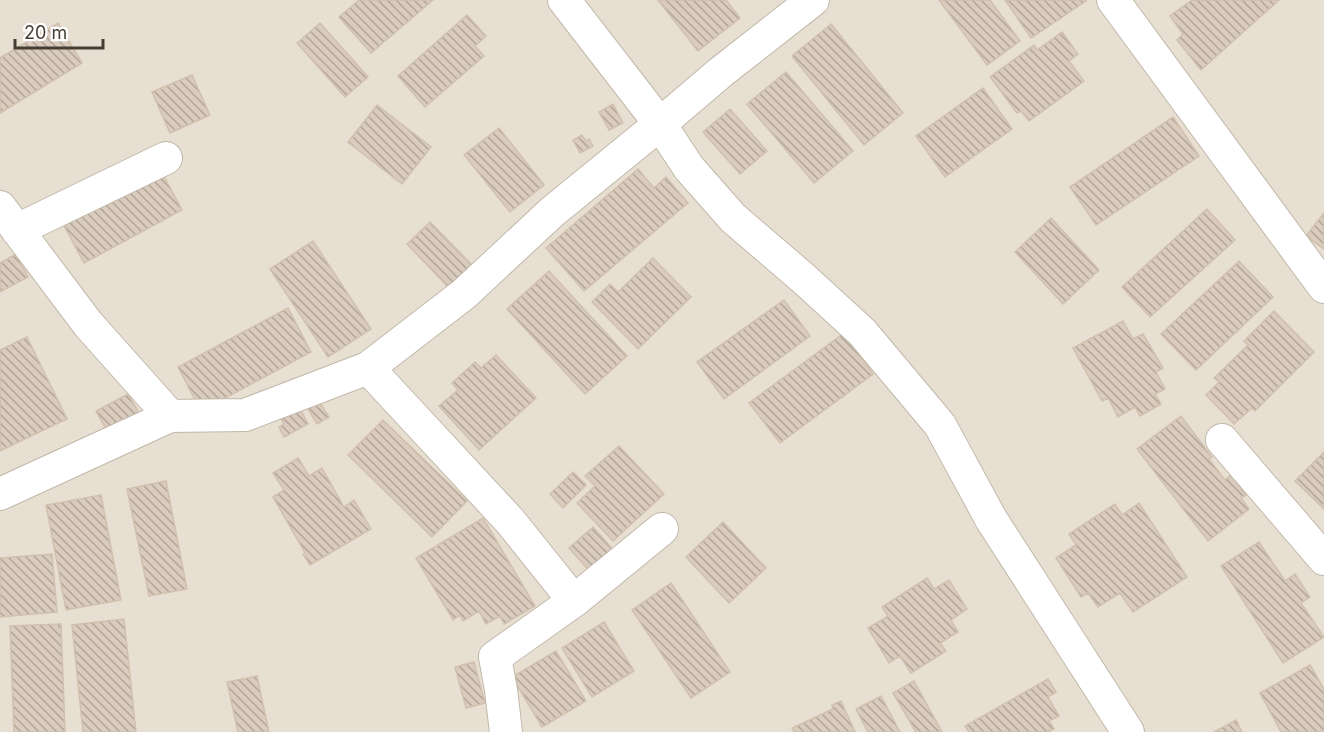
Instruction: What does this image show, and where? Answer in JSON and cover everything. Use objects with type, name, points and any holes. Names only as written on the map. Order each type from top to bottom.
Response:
[{"type":"street","points":[[564,0],[660,124],[689,168],[733,218],[862,332],[940,425],[991,519],[1128,732]]},
{"type":"street","points":[[0,494],[170,417],[245,415],[368,368],[464,294],[552,212],[721,72],[813,0]]},
{"type":"street","points":[[1113,0],[1324,288]]},
{"type":"street","points":[[166,158],[9,218],[88,324],[170,417]]},
{"type":"street","points":[[368,368],[510,521],[574,601]]},
{"type":"street","points":[[1222,440],[1324,559]]},
{"type":"street","points":[[506,732],[495,657],[574,601],[662,529]]},
{"type":"shaded area","points":[[0,0],[1324,0],[1324,732],[0,732]]},
{"type":"building","points":[[359,0],[433,0],[371,53],[339,17]]},
{"type":"building","points":[[658,0],[726,0],[740,18],[698,51]]},
{"type":"building","points":[[939,0],[990,0],[1020,41],[987,65]]},
{"type":"building","points":[[1005,0],[1086,0],[1086,1],[1031,38]]},
{"type":"building","points":[[1192,0],[1279,0],[1201,70],[1177,40],[1183,34],[1170,16]]},
{"type":"building","points":[[467,15],[486,36],[475,46],[484,56],[425,107],[398,76]]},
{"type":"building","points":[[58,23],[82,63],[0,113],[0,58]]},
{"type":"building","points":[[320,23],[368,77],[345,97],[297,43]]},
{"type":"building","points":[[831,24],[903,113],[864,145],[792,56]]},
{"type":"building","points":[[1062,32],[1078,54],[1069,61],[1084,81],[1029,121],[1021,111],[1017,113],[990,77],[1034,45],[1037,50]]},
{"type":"building","points":[[786,72],[853,151],[814,183],[747,104]]},
{"type":"building","points":[[192,75],[210,115],[170,133],[152,92]]},
{"type":"building","points":[[983,88],[1012,129],[945,177],[916,136]]},
{"type":"building","points":[[613,104],[623,123],[609,130],[599,112]]},
{"type":"building","points":[[377,105],[431,147],[402,184],[348,142]]},
{"type":"building","points":[[730,109],[767,151],[740,174],[703,132]]},
{"type":"building","points":[[1173,117],[1199,156],[1096,225],[1070,187]]},
{"type":"building","points":[[499,128],[544,185],[510,212],[464,155]]},
{"type":"building","points":[[582,135],[586,141],[589,139],[593,146],[580,153],[573,140]]},
{"type":"building","points":[[158,165],[182,210],[84,263],[60,218]]},
{"type":"building","points":[[638,169],[654,188],[666,177],[688,203],[584,291],[546,248]]},
{"type":"building","points":[[1207,209],[1235,240],[1150,317],[1122,287]]},
{"type":"building","points":[[1324,213],[1324,249],[1306,236]]},
{"type":"building","points":[[1051,218],[1099,270],[1063,304],[1015,252]]},
{"type":"building","points":[[430,222],[472,265],[449,288],[407,244]]},
{"type":"building","points":[[313,241],[371,329],[328,357],[270,269]]},
{"type":"building","points":[[16,254],[28,277],[0,292],[0,263]]},
{"type":"building","points":[[653,258],[691,297],[638,349],[592,302],[610,284],[618,292]]},
{"type":"building","points":[[1239,261],[1273,297],[1196,370],[1161,334]]},
{"type":"building","points":[[549,271],[627,356],[585,394],[507,309]]},
{"type":"building","points":[[784,300],[810,336],[724,399],[697,362]]},
{"type":"building","points":[[288,308],[311,352],[201,411],[178,367]]},
{"type":"building","points":[[1274,311],[1314,352],[1255,411],[1252,408],[1234,424],[1206,395],[1219,382],[1214,378],[1248,345],[1244,341]]},
{"type":"building","points":[[1123,321],[1133,339],[1143,334],[1163,368],[1156,372],[1165,389],[1155,394],[1161,404],[1140,416],[1135,407],[1118,417],[1108,398],[1102,401],[1073,348]]},
{"type":"building","points":[[844,333],[873,374],[780,443],[749,403]]},
{"type":"building","points":[[27,337],[67,419],[0,451],[0,350]]},
{"type":"building","points":[[496,355],[536,398],[479,450],[439,406],[458,390],[452,383],[475,362],[481,368]]},
{"type":"building","points":[[128,394],[139,413],[107,431],[96,411]]},
{"type":"building","points":[[318,400],[329,417],[317,424],[306,406]]},
{"type":"building","points":[[299,406],[308,424],[284,437],[279,427],[284,424],[279,416]]},
{"type":"building","points":[[1181,416],[1212,457],[1209,459],[1225,480],[1231,475],[1246,495],[1241,498],[1249,509],[1208,541],[1137,449]]},
{"type":"building","points":[[383,420],[467,501],[432,537],[348,455]]},
{"type":"building","points":[[619,446],[664,494],[613,541],[577,503],[595,486],[585,476]]},
{"type":"building","points":[[1324,452],[1324,509],[1295,481]]},
{"type":"building","points":[[298,458],[309,476],[322,468],[344,507],[354,500],[371,529],[310,565],[273,497],[284,490],[273,473]]},
{"type":"building","points":[[573,472],[586,485],[563,508],[550,494]]},
{"type":"building","points":[[166,481],[187,589],[149,596],[127,489]]},
{"type":"building","points":[[101,495],[121,600],[66,610],[46,505]]},
{"type":"building","points":[[1139,503],[1187,577],[1133,612],[1120,593],[1098,607],[1088,593],[1081,597],[1056,558],[1076,545],[1069,534],[1115,504],[1122,515]]},
{"type":"building","points":[[483,518],[535,606],[504,624],[500,616],[486,624],[479,611],[463,621],[460,615],[453,620],[416,558]]},
{"type":"building","points":[[723,522],[766,568],[729,603],[686,557]]},
{"type":"building","points":[[593,527],[616,553],[592,574],[569,548]]},
{"type":"building","points":[[1259,542],[1285,581],[1295,574],[1310,597],[1301,603],[1324,637],[1283,663],[1221,566]]},
{"type":"building","points":[[52,554],[57,612],[0,617],[0,558]]},
{"type":"building","points":[[927,578],[934,589],[949,580],[967,609],[951,620],[958,632],[940,643],[946,651],[911,673],[900,656],[889,663],[868,628],[888,616],[882,607]]},
{"type":"building","points":[[671,583],[730,672],[691,698],[632,610]]},
{"type":"building","points":[[124,619],[136,732],[83,732],[72,625]]},
{"type":"building","points":[[604,622],[634,671],[592,697],[562,648]]},
{"type":"building","points":[[61,624],[65,732],[14,732],[10,626]]},
{"type":"building","points":[[556,651],[586,701],[542,727],[512,677]]},
{"type":"building","points":[[474,662],[485,703],[466,708],[455,667]]},
{"type":"building","points":[[1310,665],[1324,689],[1324,732],[1281,732],[1260,693]]},
{"type":"building","points":[[257,676],[269,732],[238,732],[227,682]]},
{"type":"building","points":[[1048,679],[1056,692],[1048,697],[1059,716],[1049,721],[1054,729],[1048,732],[969,732],[965,726]]},
{"type":"building","points":[[914,681],[942,732],[916,732],[893,693]]},
{"type":"building","points":[[881,696],[900,732],[868,732],[856,709]]},
{"type":"building","points":[[841,701],[855,732],[794,732],[792,728],[833,709],[832,705]]},
{"type":"building","points":[[1236,720],[1242,732],[1214,732]]}]
